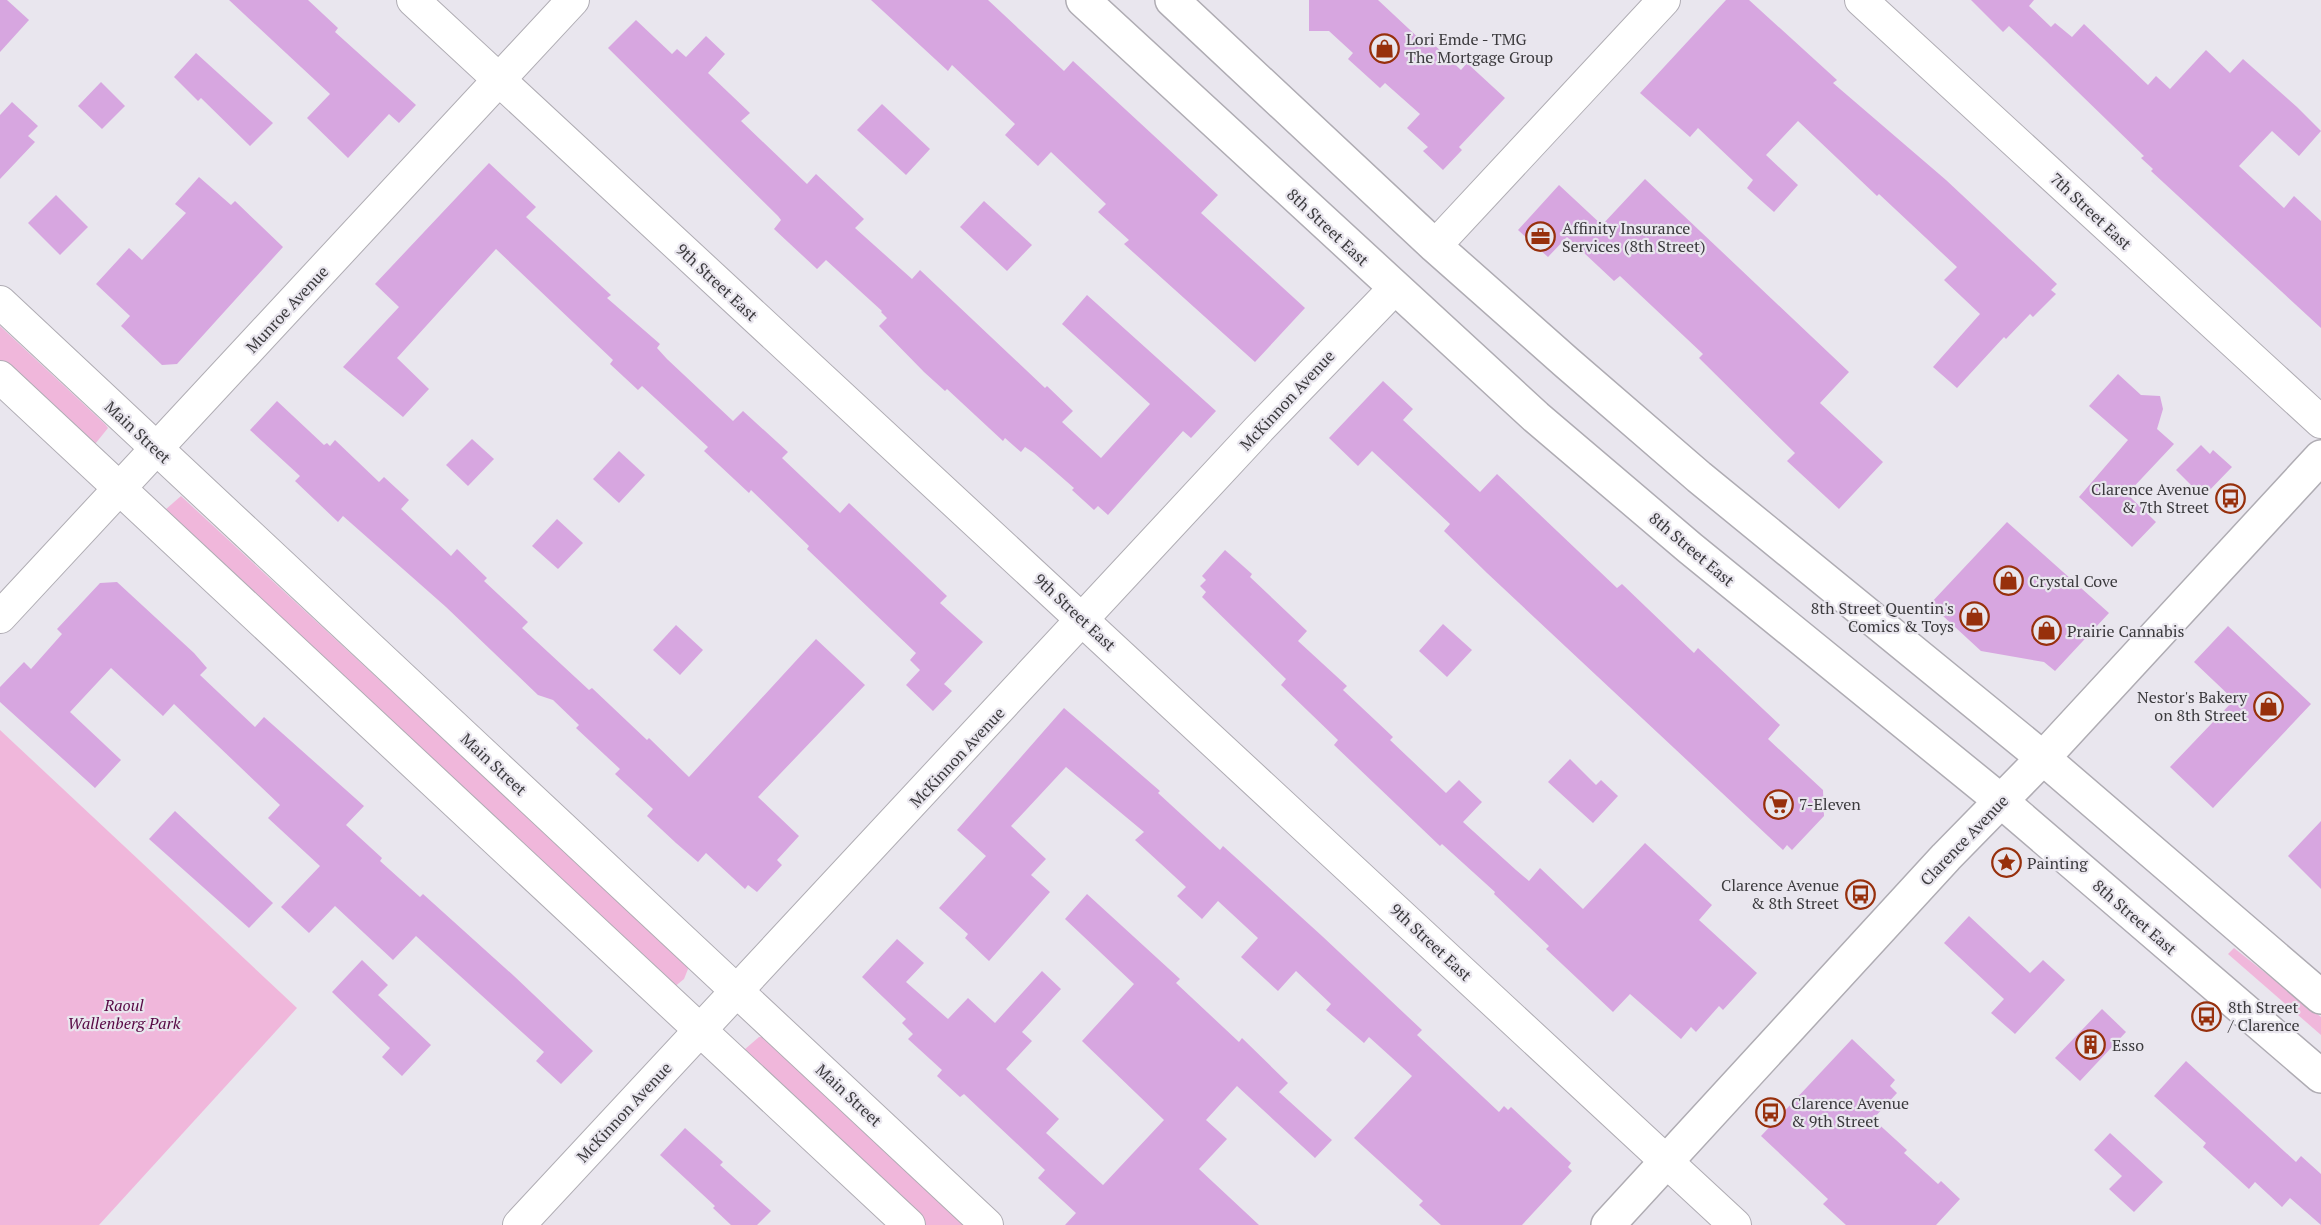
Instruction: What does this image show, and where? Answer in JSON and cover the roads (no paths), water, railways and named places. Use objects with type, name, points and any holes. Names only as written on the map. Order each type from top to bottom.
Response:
[{"type":"main road","name":"8th Street East","points":[[1083,0],[1394,289],[1536,417],[1681,540],[2001,801],[2321,1076]]},
{"type":"main road","points":[[1172,0],[1435,246],[1699,477],[2043,758],[2321,997]]},
{"type":"main road","name":"Clarence Avenue","points":[[1608,1225],[2321,457]]},
{"type":"street","name":"9th Street East","points":[[413,0],[1735,1225]]},
{"type":"street","name":"Munroe Avenue","points":[[0,617],[573,0]]},
{"type":"street","points":[[1435,246],[1664,0]]},
{"type":"street","name":"7th Street East","points":[[1861,0],[2321,423]]},
{"type":"street","name":"McKinnon Avenue","points":[[519,1225],[1258,430],[1394,289]]},
{"type":"street","name":"Main Street","points":[[0,302],[987,1225]]},
{"type":"street","points":[[0,377],[909,1225]]},
{"type":"place","name":"Lori Emde - TMG The Mortgage Group","points":[[1385,48]]},
{"type":"place","name":"Affinity Insurance Services (8th Street)","points":[[1541,237]]},
{"type":"place","name":"Clarence Avenue & 7th Street","points":[[2230,498]]},
{"type":"place","name":"Crystal Cove","points":[[2008,581]]},
{"type":"place","name":"8th Street Quentin's Comics & Toys","points":[[1975,617]]},
{"type":"place","name":"Prairie Cannabis","points":[[2046,631]]},
{"type":"place","name":"Nestor's Bakery on 8th Street","points":[[2268,706]]},
{"type":"place","name":"7-Eleven","points":[[1778,804]]},
{"type":"place","name":"Painting","points":[[2006,863]]},
{"type":"place","name":"Clarence Avenue & 8th Street","points":[[1860,894]]},
{"type":"place","name":"8th Street / Clarence","points":[[2207,1016]]},
{"type":"place","name":"Esso","points":[[2091,1045]]},
{"type":"place","name":"Clarence Avenue & 9th Street","points":[[1770,1112]]},
{"type":"park label","name":"Raoul Wallenberg Park","points":[[124,1014]]}]
